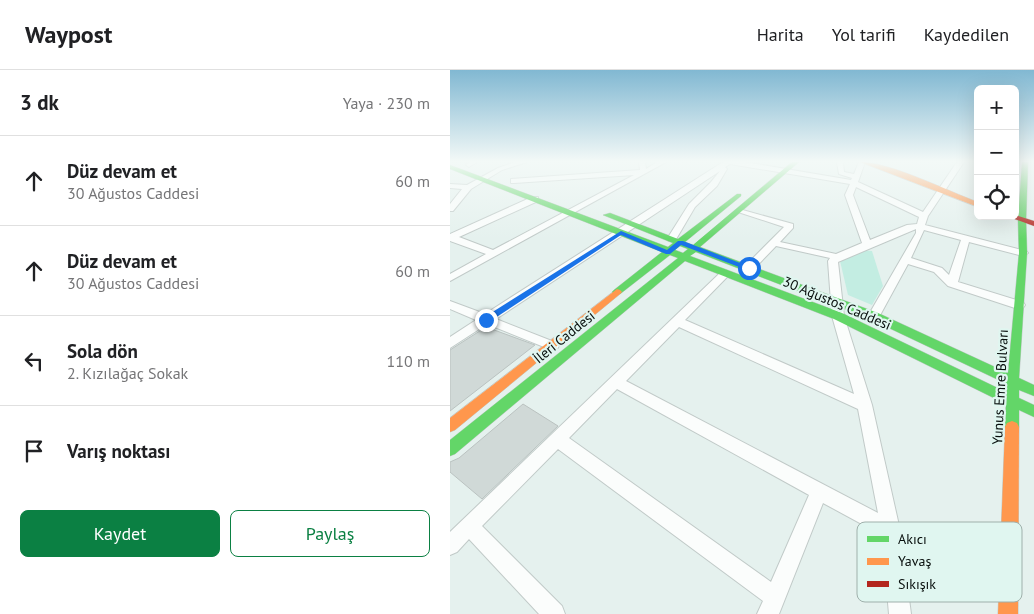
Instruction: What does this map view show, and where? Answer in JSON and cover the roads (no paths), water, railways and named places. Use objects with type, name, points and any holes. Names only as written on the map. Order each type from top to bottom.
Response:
[{"type":"main road","name":"30 Ağustos Caddesi","points":[[515,187],[535,199],[571,212],[676,241],[749,268],[837,309],[1034,411]]},
{"type":"main road","name":"30 Ağustos Caddesi","points":[[532,187],[584,206],[668,252],[725,274],[837,309],[874,316],[1034,391]]},
{"type":"main road","name":"İleri Caddesi","points":[[450,426],[553,346],[668,252],[676,241],[752,187]]},
{"type":"main road","name":"İleri Caddesi","points":[[450,449],[739,211],[761,187]]},
{"type":"main road","points":[[932,187],[974,203]]},
{"type":"main road","name":"Yunus Emre Bulvarı","points":[[1010,522],[1013,400],[1023,253],[1022,220],[1024,187]]},
{"type":"main road","points":[[1019,203],[1024,197]]},
{"type":"main road","points":[[1019,219],[1034,224]]},
{"type":"street","points":[[450,209],[454,200],[468,187]]},
{"type":"street","points":[[450,278],[617,187]]},
{"type":"street","points":[[450,343],[690,187]]},
{"type":"street","points":[[676,241],[692,206],[711,187]]},
{"type":"street","points":[[853,187],[849,195],[867,244]]},
{"type":"street","points":[[868,187],[922,221],[966,238],[1023,253]]},
{"type":"street","points":[[874,316],[904,259],[920,234],[922,221],[943,187]]},
{"type":"street","points":[[451,237],[535,199]]},
{"type":"street","points":[[739,211],[790,226],[749,268]]},
{"type":"street","points":[[889,522],[865,405],[837,309],[833,261],[837,257],[922,221]]},
{"type":"street","points":[[451,237],[494,254]]},
{"type":"street","points":[[952,284],[966,238]]},
{"type":"street","points":[[774,243],[837,257]]},
{"type":"street","points":[[904,259],[938,270],[952,284],[1019,305]]},
{"type":"street","points":[[450,545],[725,274]]},
{"type":"street","points":[[450,305],[553,346]]},
{"type":"street","points":[[677,321],[865,405]]},
{"type":"street","points":[[616,382],[876,522]]},
{"type":"street","points":[[558,439],[771,606],[819,492]]},
{"type":"street","points":[[470,526],[554,614]]}]
